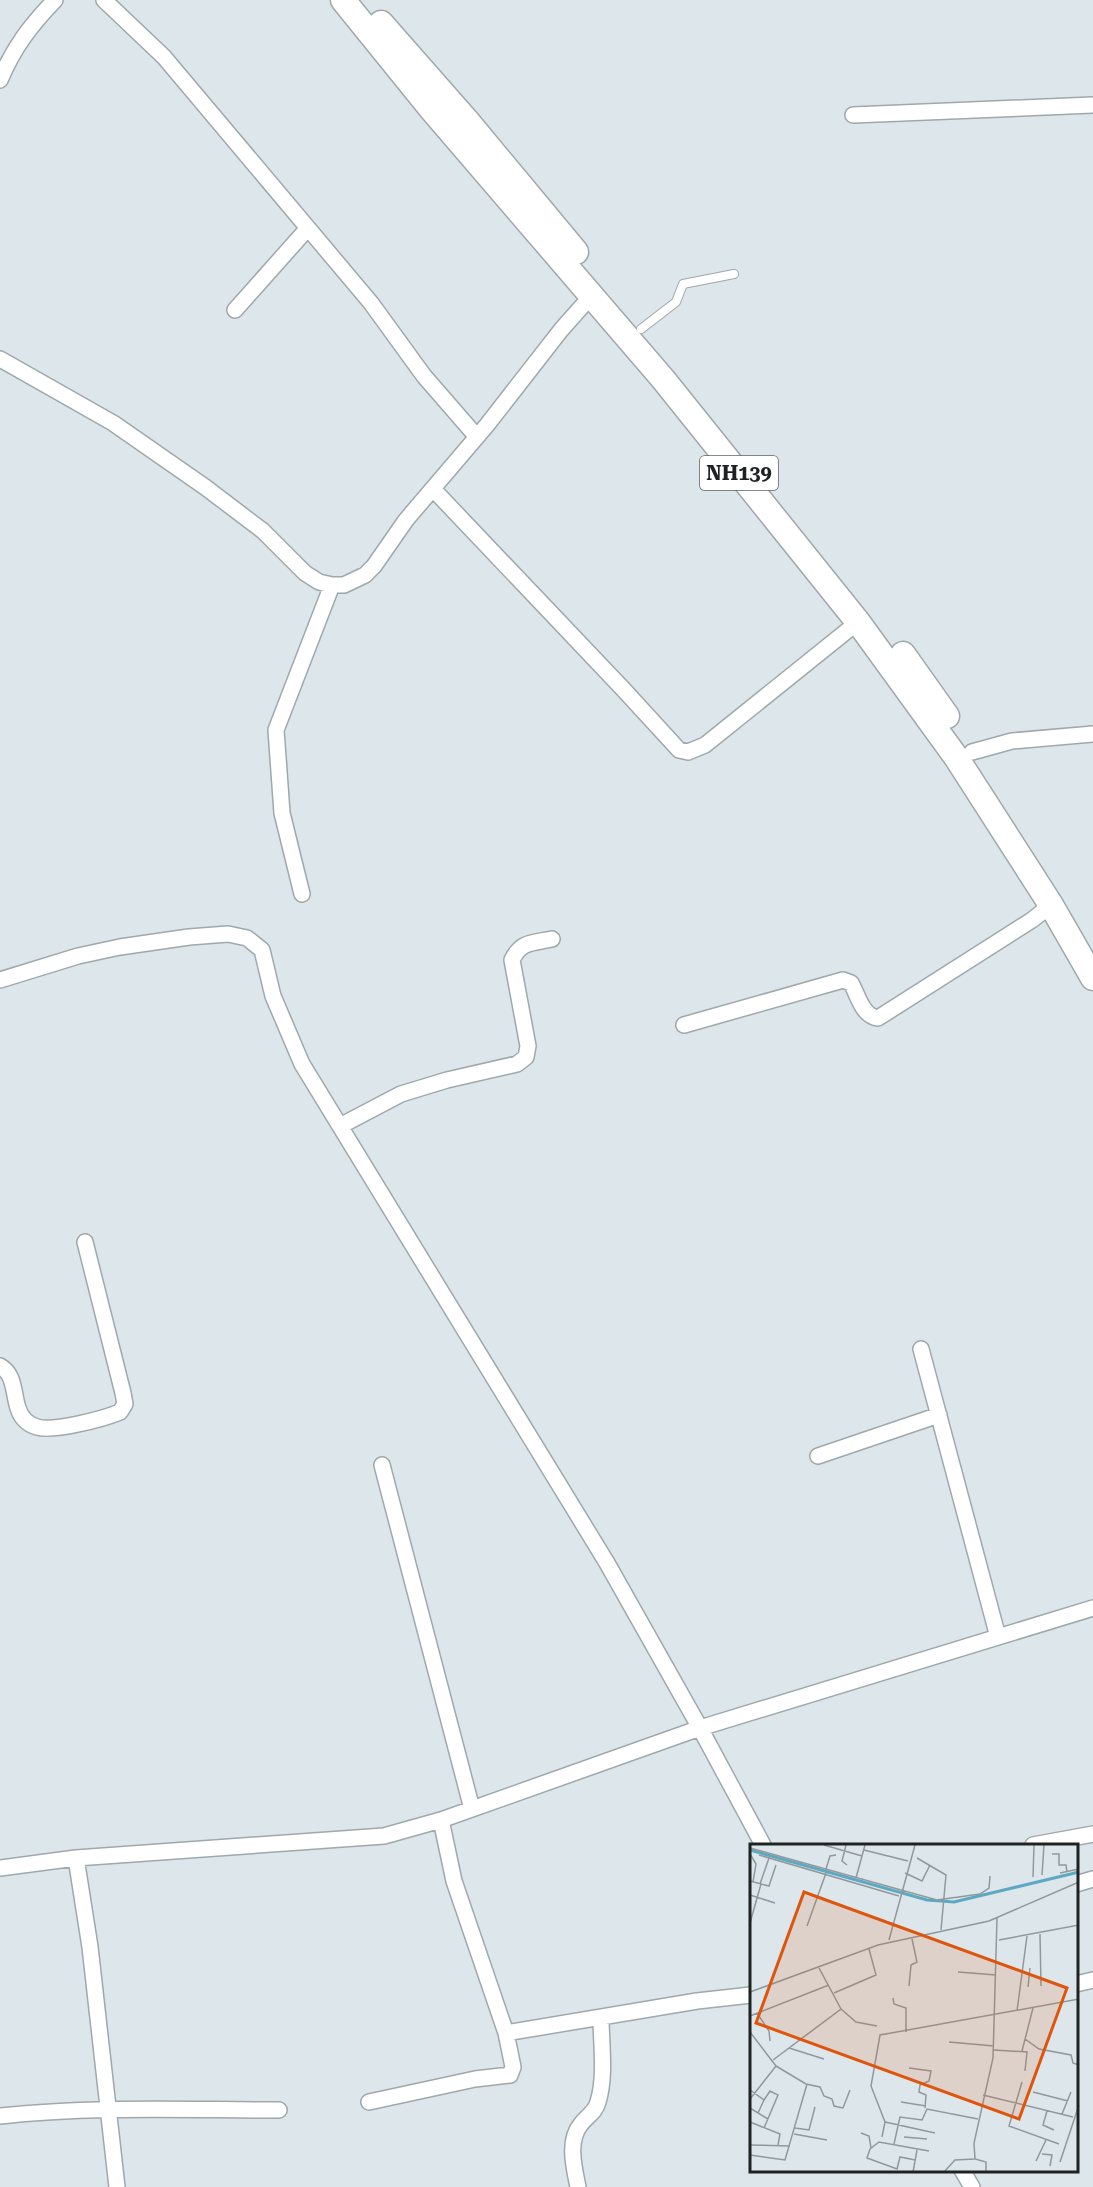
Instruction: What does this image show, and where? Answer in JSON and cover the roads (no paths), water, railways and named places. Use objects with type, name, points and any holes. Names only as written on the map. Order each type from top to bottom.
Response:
[{"type":"highway","name":"NH139","points":[[343,0],[432,110],[663,379],[858,622],[937,728],[1051,905],[1093,978]]},
{"type":"highway","name":"NH139","points":[[363,0],[641,330],[811,543],[882,627],[928,687],[972,752],[1093,948]]},
{"type":"street","points":[[0,81],[22,37],[54,0]]},
{"type":"street","points":[[104,0],[164,57],[371,303],[424,376],[477,437]]},
{"type":"street","points":[[853,114],[1093,105]]},
{"type":"street","points":[[235,310],[308,228]]},
{"type":"street","points":[[0,358],[113,423],[236,509],[263,531],[305,573],[319,582],[344,585],[354,581],[374,566],[406,520],[477,437],[561,330],[592,295]]},
{"type":"street","points":[[432,489],[679,750],[688,752],[705,745],[858,622]]},
{"type":"street","points":[[302,894],[282,813],[276,730],[332,585]]},
{"type":"street","points":[[972,752],[1012,741],[1093,734]]},
{"type":"street","points":[[684,1024],[843,980],[851,983],[866,1012],[871,1017],[878,1018],[1032,920],[1051,905]]},
{"type":"street","points":[[0,980],[78,956],[189,936],[228,934],[247,938],[262,950],[273,996],[302,1064],[601,1554],[700,1728],[762,1844]]},
{"type":"street","points":[[340,1126],[402,1094],[447,1080],[517,1064],[525,1057],[528,1046],[512,960],[516,951],[524,945],[552,939]]},
{"type":"street","points":[[0,1366],[6,1369],[12,1383],[18,1410],[25,1422],[38,1428],[52,1429],[120,1412],[125,1404],[123,1393],[85,1242]]},
{"type":"street","points":[[921,1349],[998,1637]]},
{"type":"street","points":[[818,1456],[939,1415]]},
{"type":"street","points":[[382,1465],[472,1809]]},
{"type":"street","points":[[0,1868],[76,1858],[384,1836],[441,1820],[700,1728],[1093,1608]]},
{"type":"street","points":[[369,2102],[475,2079],[510,2075],[513,2067],[506,2033],[454,1881],[441,1820]]},
{"type":"street","points":[[1038,1844],[1093,1834]]},
{"type":"street","points":[[76,1858],[100,2028],[117,2187]]},
{"type":"street","points":[[1078,1884],[1093,1879]]},
{"type":"street","points":[[1078,1984],[1093,1980]]},
{"type":"street","points":[[506,2033],[697,2001],[750,1995]]},
{"type":"street","points":[[578,2187],[572,2145],[575,2131],[594,2112],[598,2102],[601,2081],[601,2017]]},
{"type":"street","points":[[0,2116],[43,2111],[107,2109],[279,2110]]},
{"type":"street","points":[[963,2172],[972,2187]]},
{"type":"lane","points":[[641,330],[676,302],[683,284],[734,274]]}]
